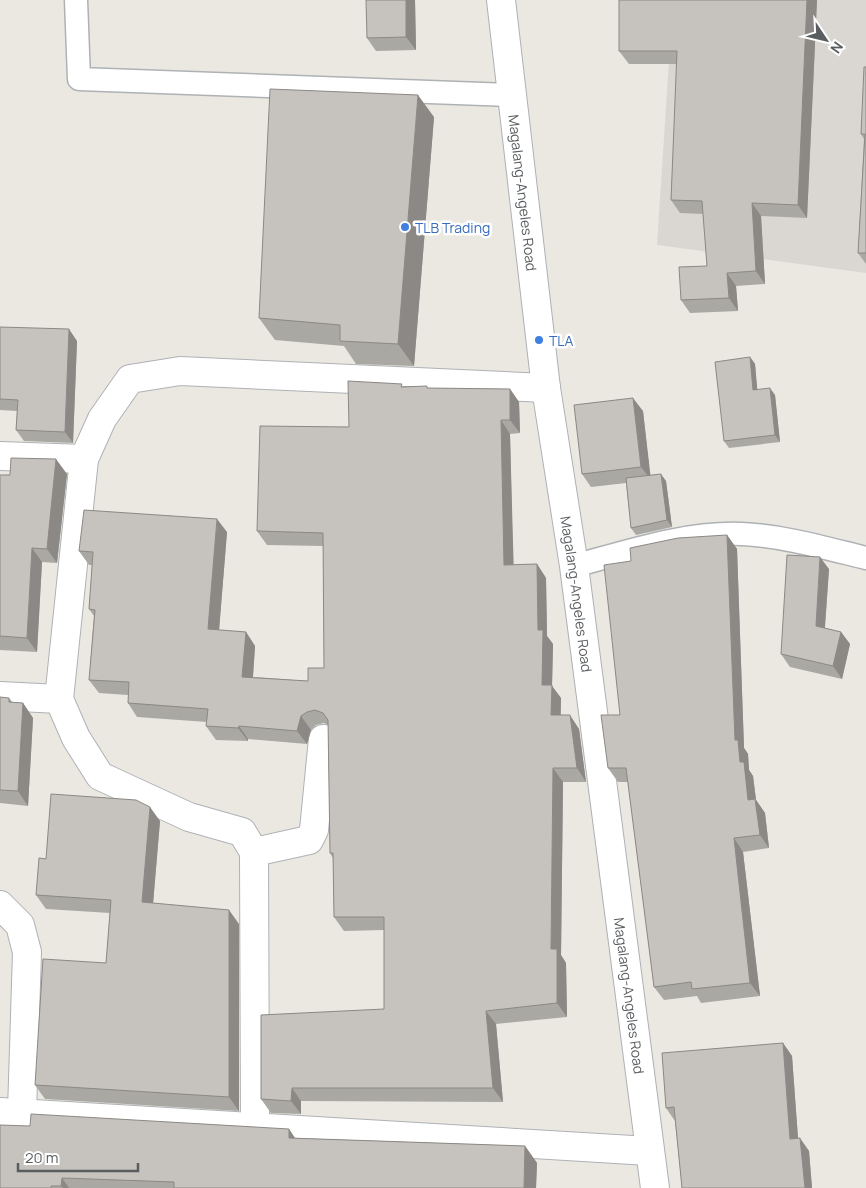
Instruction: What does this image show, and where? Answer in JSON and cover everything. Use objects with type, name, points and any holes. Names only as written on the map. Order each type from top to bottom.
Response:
[{"type":"street","name":"Magalang-Angeles Road","points":[[501,0],[546,388],[574,566],[655,1188]]},
{"type":"street","points":[[255,1125],[254,852],[242,832],[189,817],[100,776],[76,738],[59,699],[84,459],[102,419],[130,380],[180,371],[546,388]]},
{"type":"street","points":[[0,456],[84,459]]},
{"type":"street","points":[[0,696],[59,699]]},
{"type":"street","points":[[254,852],[309,840],[314,830],[323,739]]},
{"type":"street","points":[[0,905],[20,925],[27,952],[11,1112],[255,1125],[650,1151]]},
{"type":"lane","points":[[76,0],[79,79],[512,96]]},
{"type":"lane","points":[[574,566],[659,543],[704,535],[742,534],[779,538],[866,558]]},
{"type":"shaded area","points":[[673,0],[866,0],[866,273],[657,245]]},
{"type":"building","points":[[366,0],[406,0],[406,37],[367,38]]},
{"type":"building","points":[[619,0],[807,0],[798,205],[752,203],[756,271],[727,273],[729,298],[681,300],[679,267],[707,266],[702,201],[671,200],[677,51],[619,51]]},
{"type":"building","points":[[864,67],[866,67],[866,253],[858,253],[865,134],[861,134]]},
{"type":"building","points":[[270,89],[418,95],[398,344],[340,341],[340,325],[259,318]]},
{"type":"building","points":[[0,327],[69,329],[65,432],[16,430],[18,400],[0,399]]},
{"type":"building","points":[[750,357],[753,390],[770,388],[775,435],[724,441],[715,362]]},
{"type":"building","points":[[348,381],[402,384],[401,387],[510,389],[510,420],[501,420],[504,565],[537,564],[538,630],[543,630],[542,685],[552,685],[551,715],[570,715],[577,768],[553,768],[551,949],[557,949],[557,1003],[486,1011],[493,1088],[292,1088],[291,1101],[261,1099],[261,1015],[384,1009],[384,917],[334,917],[333,853],[330,853],[328,720],[323,713],[315,710],[301,716],[297,731],[239,726],[238,728],[206,726],[208,709],[128,703],[129,682],[89,680],[95,610],[89,609],[93,552],[79,551],[84,510],[217,519],[208,629],[246,632],[242,677],[308,681],[308,668],[324,668],[323,533],[257,531],[260,426],[349,427]]},
{"type":"building","points":[[633,398],[641,467],[582,474],[574,405]]},
{"type":"building","points":[[11,458],[56,459],[47,549],[32,548],[27,638],[0,636],[0,475],[10,475]]},
{"type":"building","points":[[661,474],[667,520],[631,528],[626,478]]},
{"type":"building","points":[[727,535],[735,740],[738,740],[740,762],[744,762],[748,800],[755,799],[760,835],[734,838],[750,983],[692,989],[691,982],[654,987],[626,768],[608,768],[601,715],[620,715],[604,565],[631,561],[630,548],[678,538]]},
{"type":"building","points":[[787,555],[820,557],[816,626],[841,632],[833,666],[781,654]]},
{"type":"building","points":[[0,697],[9,698],[9,702],[23,703],[18,791],[0,790]]},
{"type":"building","points":[[51,794],[136,800],[150,807],[142,902],[229,910],[229,1097],[35,1085],[43,959],[106,963],[111,900],[36,895],[39,858],[46,859]]},
{"type":"building","points":[[783,1043],[790,1139],[800,1138],[805,1188],[682,1188],[674,1107],[666,1108],[662,1053]]},
{"type":"building","points":[[31,1114],[289,1129],[289,1138],[525,1146],[524,1188],[174,1188],[174,1182],[62,1178],[61,1186],[51,1186],[51,1188],[0,1188],[0,1125],[30,1126]]},
{"type":"place","name":"TLB Trading","points":[[405,227]]},
{"type":"place","name":"TLA","points":[[539,340]]}]
